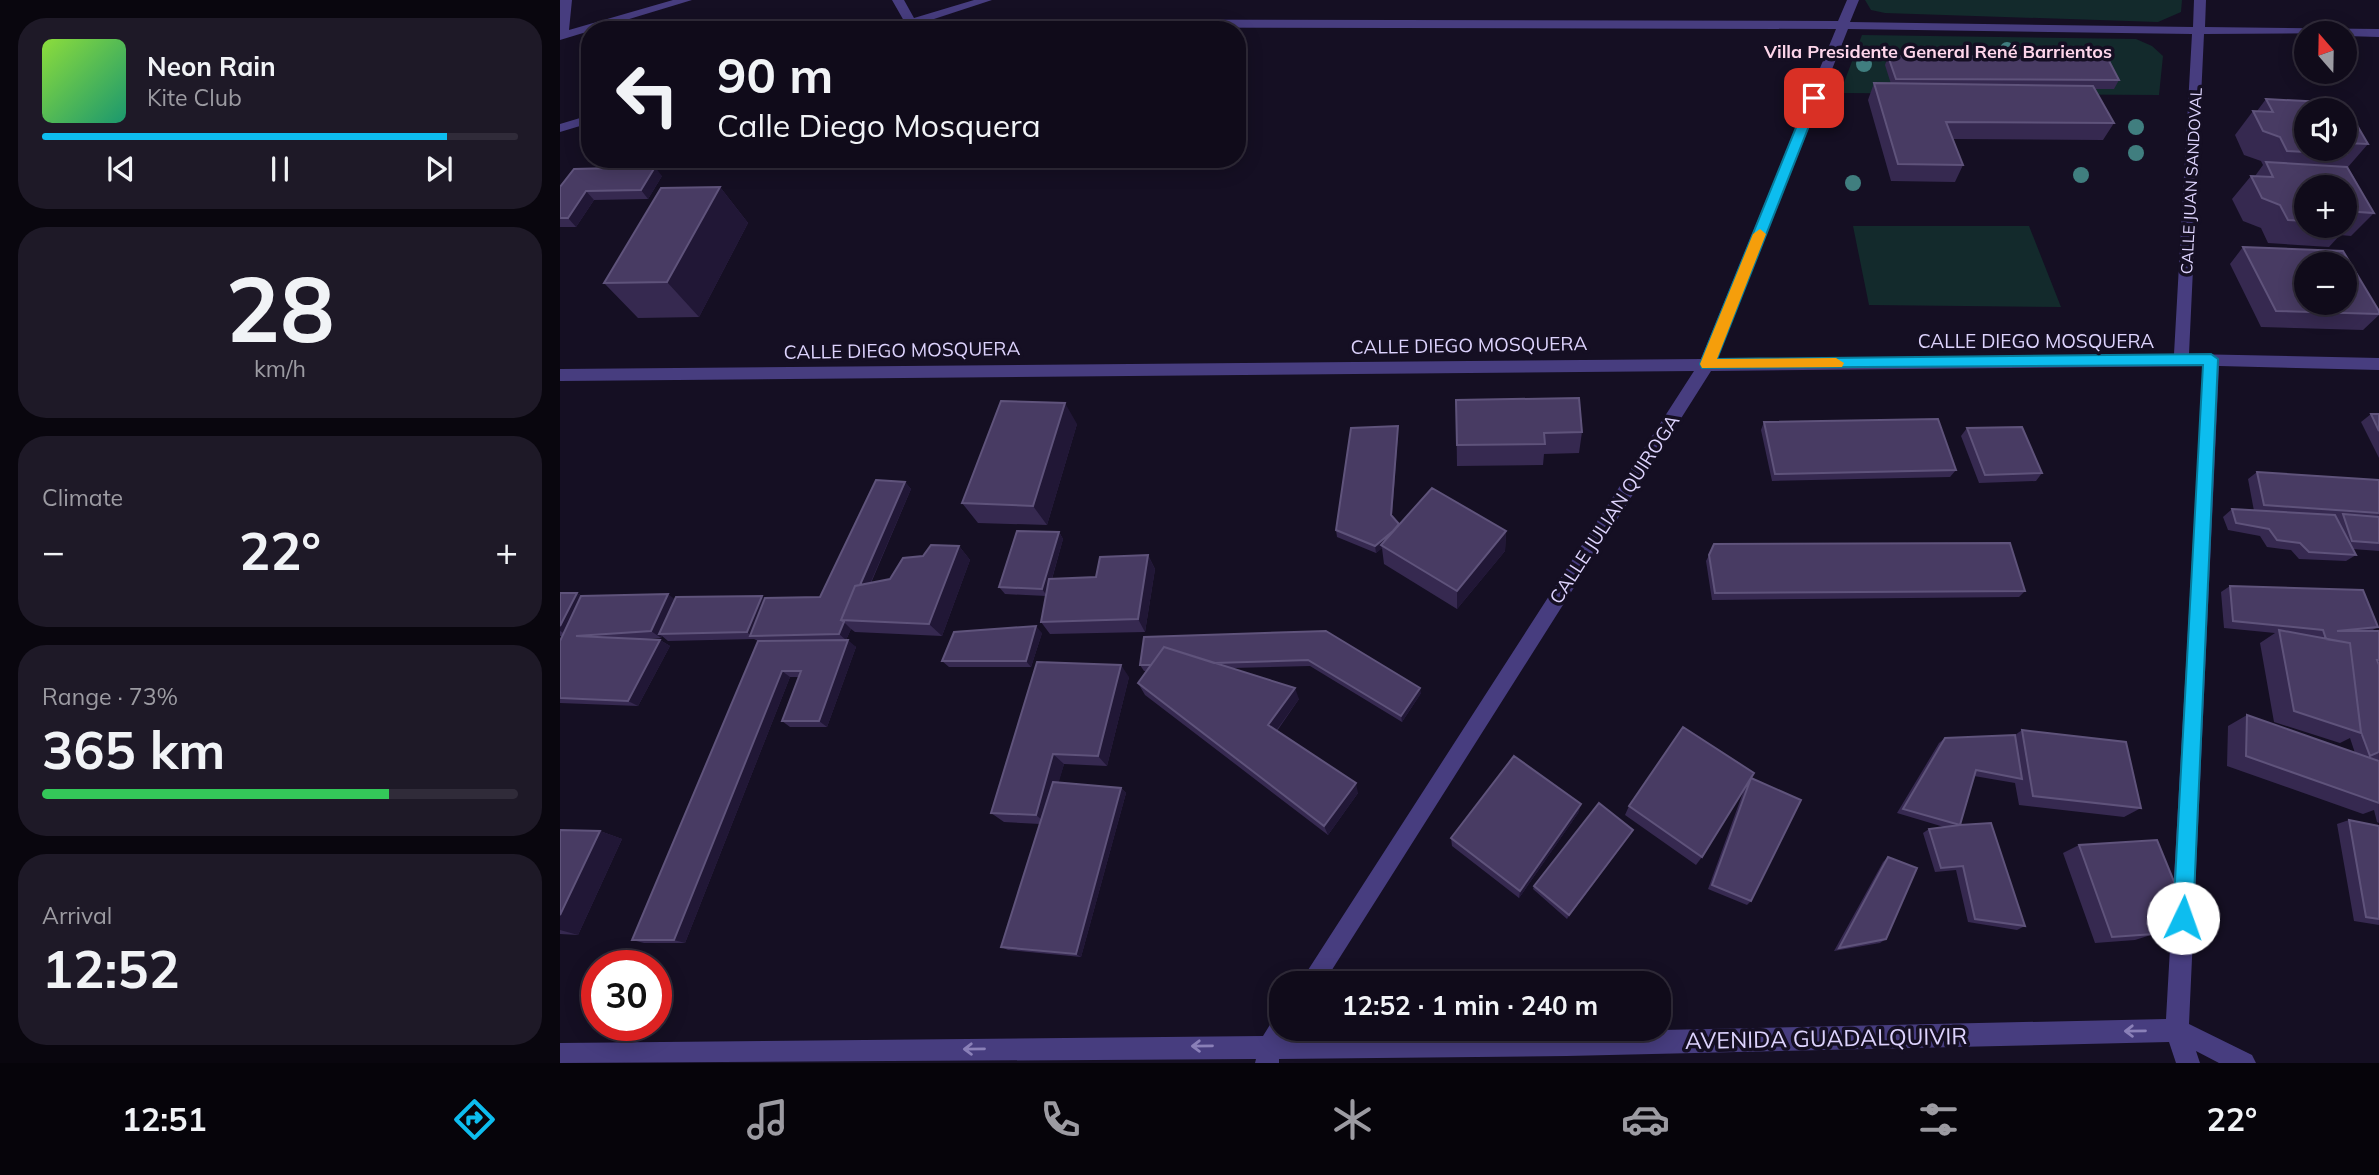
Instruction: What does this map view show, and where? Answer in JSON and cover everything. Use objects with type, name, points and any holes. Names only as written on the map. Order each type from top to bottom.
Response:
[{"type":"street","points":[[566,0],[561,36],[581,30]]},
{"type":"street","points":[[613,21],[686,0]]},
{"type":"street","points":[[898,0],[910,21]]},
{"type":"street","points":[[918,21],[986,0]]},
{"type":"street","name":"CALLE JULIAN QUIROGA","points":[[1318,971],[1707,364],[1853,0]]},
{"type":"street","name":"CALLE JUAN SANDOVAL","points":[[2181,361],[2200,0]]},
{"type":"street","points":[[1246,24],[1843,25],[2379,33]]},
{"type":"street","points":[[560,128],[581,122]]},
{"type":"street","points":[[2188,1063],[2177,1030],[2211,359]]},
{"type":"street","name":"CALLE DIEGO MOSQUERA","points":[[560,374],[2211,359],[2379,364]]},
{"type":"street","name":"AVENIDA GUADALQUIVIR","points":[[560,1055],[1273,1046],[1568,1053],[2177,1030],[2244,1063]]},
{"type":"green space","points":[[1865,0],[2182,0],[2181,12],[2158,22],[1885,13],[1871,10]]},
{"type":"green space","points":[[1862,35],[2136,39],[2152,46],[2163,56],[2159,95],[1840,93]]},
{"type":"green space","points":[[1853,226],[2029,226],[2061,307],[1869,305]]},
{"type":"building","points":[[1888,56],[2107,57],[2119,80],[1896,79]]},
{"type":"building","points":[[1874,83],[2093,86],[2114,123],[1946,122],[1963,165],[1898,164]]},
{"type":"building","points":[[2266,99],[2294,100],[2294,151],[2287,151],[2280,137],[2263,131],[2253,111],[2273,112]]},
{"type":"building","points":[[2357,125],[2368,144],[2357,144]]},
{"type":"building","points":[[2266,162],[2347,167],[2352,175],[2294,175],[2294,220],[2288,220],[2280,205],[2262,198],[2251,176],[2273,177]]},
{"type":"building","points":[[654,168],[641,190],[586,191],[568,218],[560,218],[560,187],[574,169]]},
{"type":"building","points":[[2357,184],[2374,213],[2357,212]]},
{"type":"building","points":[[720,187],[667,282],[604,283],[661,188]]},
{"type":"building","points":[[2243,247],[2343,251],[2294,252],[2294,312],[2276,311]]},
{"type":"building","points":[[2357,274],[2379,311],[2379,314],[2357,313]]},
{"type":"building","points":[[1579,398],[1582,432],[1544,433],[1545,444],[1457,445],[1456,400]]},
{"type":"building","points":[[1001,401],[1065,403],[1033,506],[962,503]]},
{"type":"building","points":[[2371,414],[2379,414],[2379,431]]},
{"type":"building","points":[[1938,419],[1956,470],[1775,474],[1764,422]]},
{"type":"building","points":[[1398,426],[1391,515],[1399,524],[1375,546],[1336,530],[1351,428]]},
{"type":"building","points":[[2022,427],[2042,473],[1985,475],[1967,428]]},
{"type":"building","points":[[2257,472],[2379,480],[2379,513],[2264,505]]},
{"type":"building","points":[[876,480],[905,482],[860,585],[855,586],[841,620],[844,622],[839,634],[750,636],[765,598],[820,597]]},
{"type":"building","points":[[1432,488],[1506,531],[1457,591],[1381,545]]},
{"type":"building","points":[[2232,509],[2335,515],[2356,555],[2309,552],[2300,543],[2277,540],[2269,529],[2236,523]]},
{"type":"building","points":[[2343,514],[2379,517],[2379,543],[2352,541]]},
{"type":"building","points":[[1017,531],[1059,532],[1042,589],[999,587]]},
{"type":"building","points":[[2010,543],[2025,591],[1715,593],[1709,555],[1714,544]]},
{"type":"building","points":[[931,545],[959,546],[929,624],[841,620],[855,586],[890,579],[903,558],[923,556]]},
{"type":"building","points":[[1148,555],[1138,619],[1041,622],[1049,579],[1096,577],[1100,557]]},
{"type":"building","points":[[2230,586],[2363,590],[2378,627],[2337,631],[2379,631],[2379,752],[2370,756],[2361,732],[2350,643],[2326,639],[2323,630],[2233,621]]},
{"type":"building","points":[[560,593],[577,593],[560,626]]},
{"type":"building","points":[[668,594],[651,631],[576,636],[660,640],[628,701],[560,698],[560,641],[581,596]]},
{"type":"building","points":[[762,596],[747,632],[659,634],[676,597]]},
{"type":"building","points":[[1036,626],[1026,661],[942,661],[954,632]]},
{"type":"building","points":[[2279,630],[2350,643],[2361,733],[2294,711]]},
{"type":"building","points":[[1326,631],[1420,688],[1401,716],[1308,660],[1214,663],[1164,647],[1151,665],[1140,665],[1144,637]]},
{"type":"building","points":[[848,640],[819,721],[782,721],[801,671],[782,671],[674,940],[632,940],[758,641]]},
{"type":"building","points":[[1164,647],[1295,688],[1268,725],[1356,783],[1324,826],[1138,683]]},
{"type":"building","points":[[1037,662],[1121,665],[1098,756],[1053,754],[1036,815],[991,813]]},
{"type":"building","points":[[2247,715],[2379,761],[2379,803],[2246,756]]},
{"type":"building","points":[[1683,727],[1754,773],[1702,857],[1629,806]]},
{"type":"building","points":[[2022,730],[2126,742],[2141,808],[2033,796]]},
{"type":"building","points":[[2015,735],[2022,779],[1976,770],[1960,825],[1903,809],[1945,738]]},
{"type":"building","points":[[1514,756],[1581,804],[1520,891],[1451,838]]},
{"type":"building","points":[[1751,778],[1801,800],[1751,901],[1712,885]]},
{"type":"building","points":[[1053,782],[1121,788],[1076,954],[1001,947]]},
{"type":"building","points":[[1599,803],[1633,830],[1569,915],[1534,886]]},
{"type":"building","points":[[2349,820],[2379,826],[2379,919],[2366,917]]},
{"type":"building","points":[[1991,823],[2025,926],[1975,919],[1963,866],[1941,868],[1929,829]]},
{"type":"building","points":[[560,830],[600,831],[560,915]]},
{"type":"building","points":[[2157,840],[2184,906],[2154,934],[2112,937],[2079,845]]},
{"type":"building","points":[[1888,857],[1917,868],[1886,939],[1839,948]]},
{"type":"slow traffic","points":[[1760,234],[1707,364],[1836,363]]},
{"type":"district","name":"Villa Presidente General René Barrientos","points":[[1938,51]]},
{"type":"route","points":[[1814,98],[1707,364],[2211,359],[2183,918]]}]
